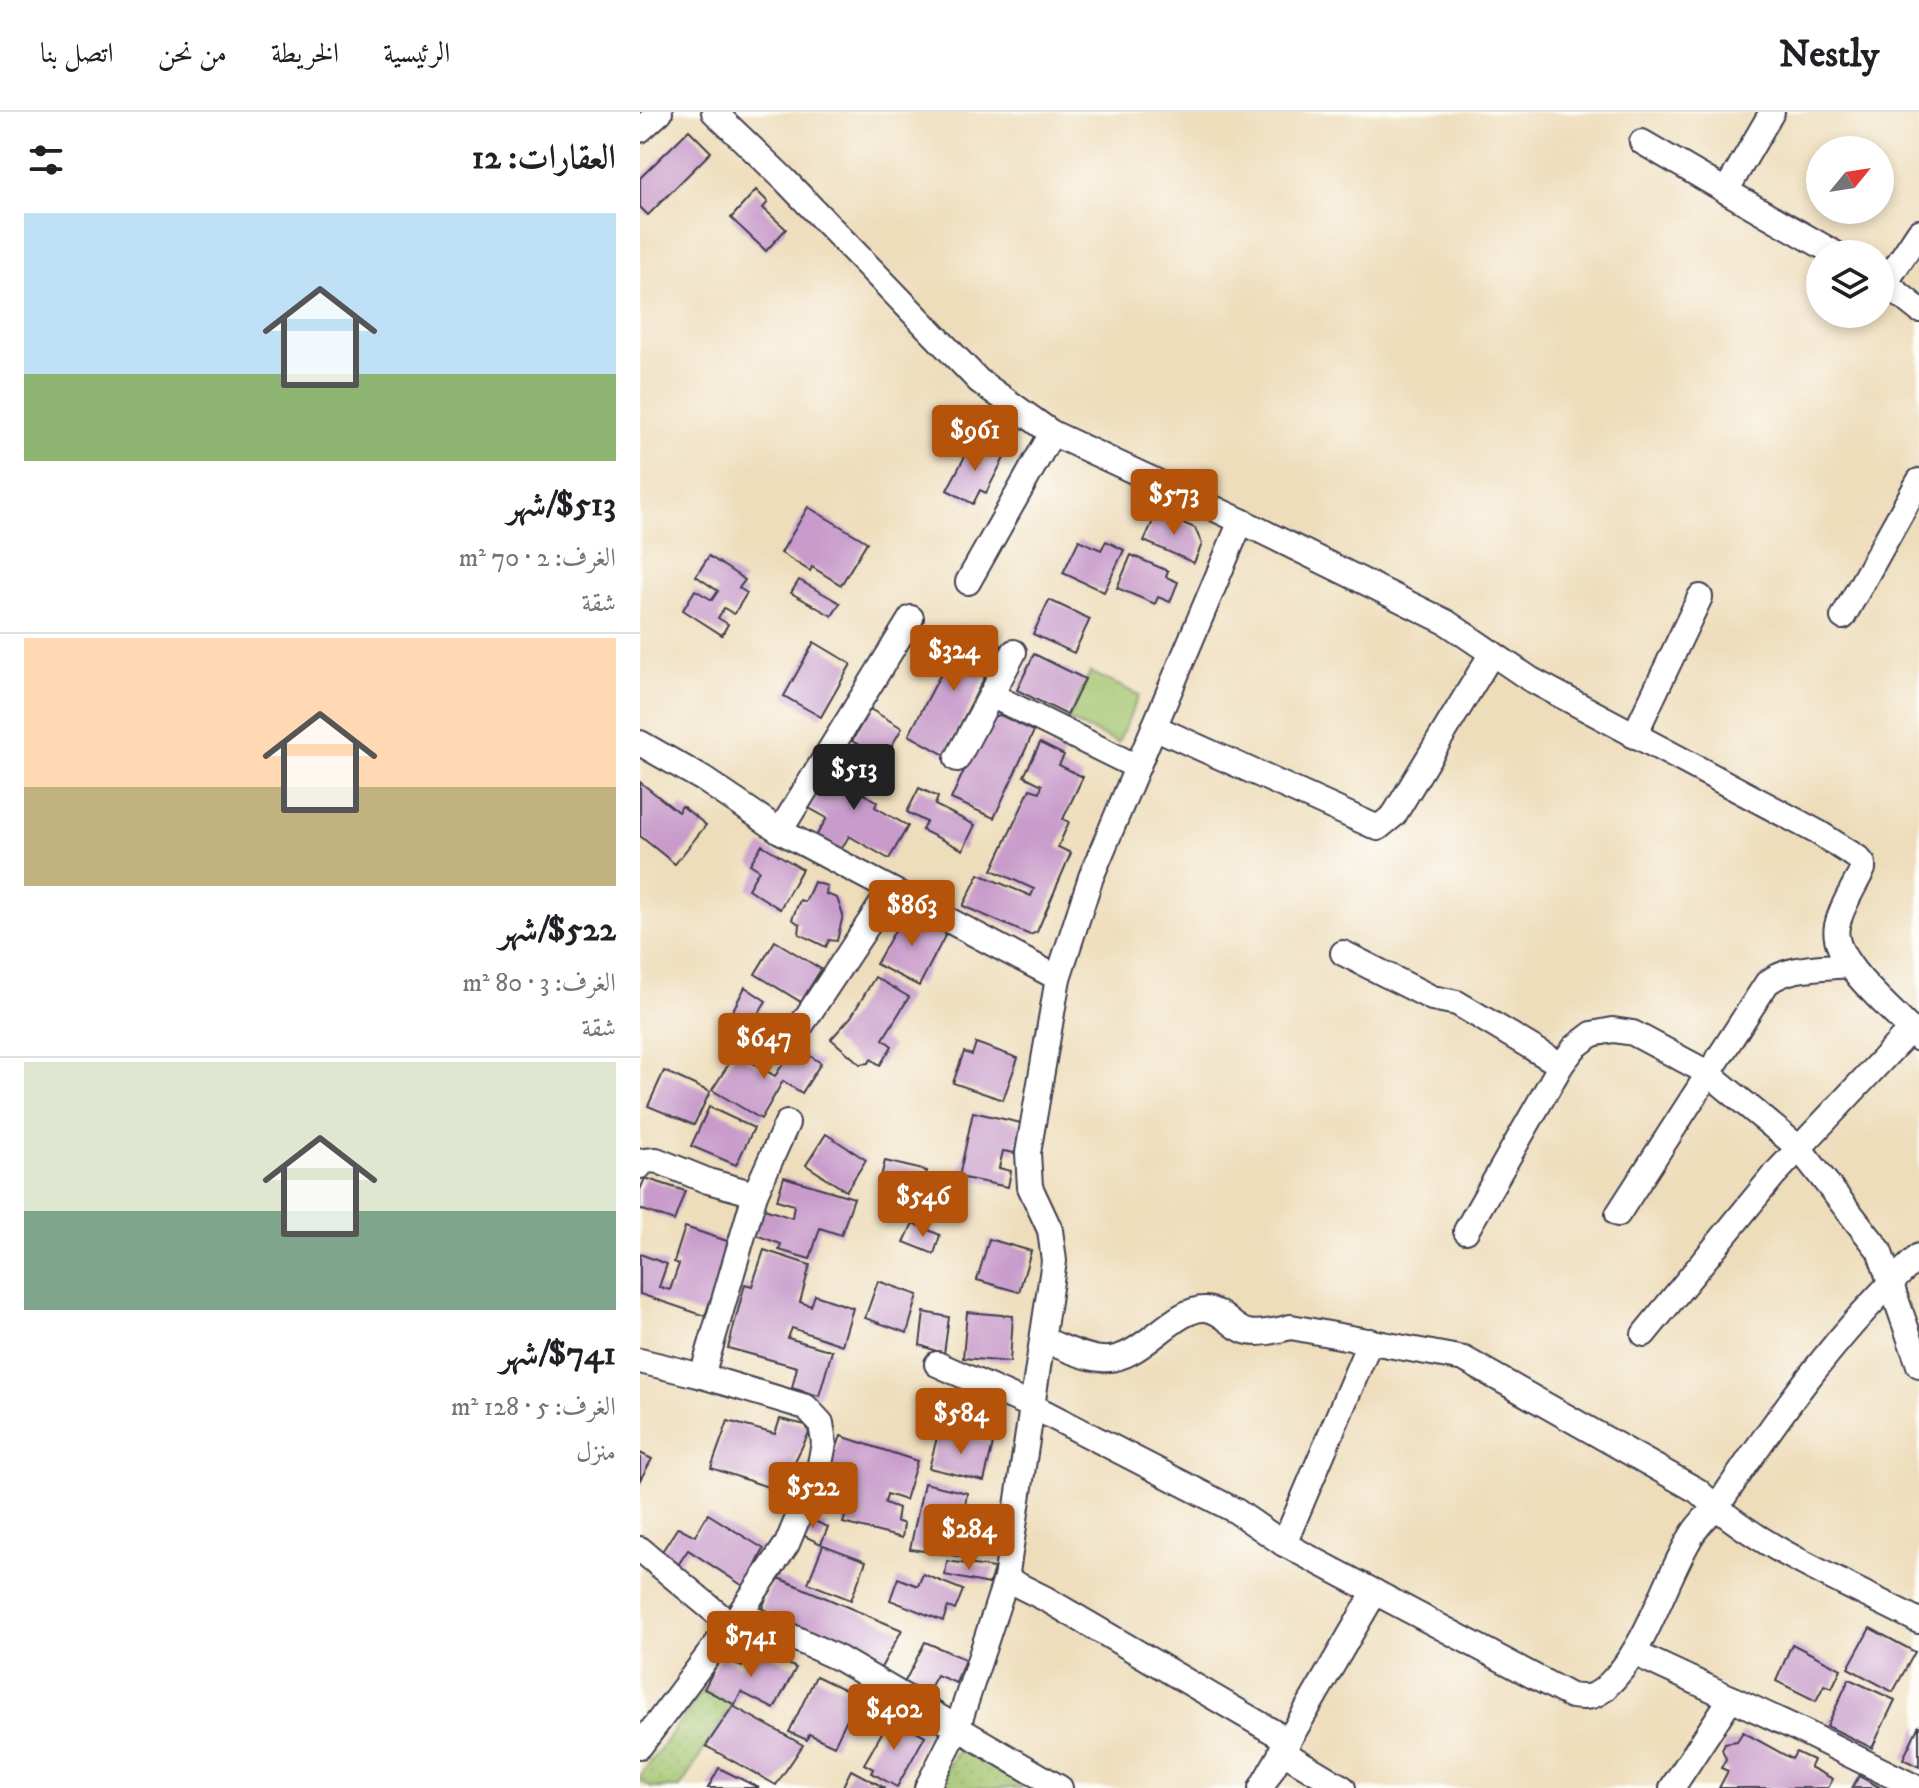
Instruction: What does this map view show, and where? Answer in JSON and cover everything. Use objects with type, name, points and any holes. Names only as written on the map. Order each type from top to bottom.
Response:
[{"type":"street","points":[[640,130],[660,112]]},
{"type":"street","points":[[714,112],[784,179],[979,381],[1052,433],[1241,521],[1446,622],[1530,679],[1819,833],[1858,858],[1863,869],[1836,928],[1839,948],[1848,965],[1915,1034],[1773,1176],[1644,1334]]},
{"type":"street","points":[[1726,191],[1772,112]]},
{"type":"street","points":[[1642,142],[1812,240]]},
{"type":"street","points":[[1894,266],[1919,232]]},
{"type":"street","points":[[1894,290],[1919,310]]},
{"type":"street","points":[[968,582],[1052,433]]},
{"type":"street","points":[[1843,617],[1919,481]]},
{"type":"street","points":[[927,1788],[957,1729],[1006,1579],[1054,1261],[1050,1230],[1030,1187],[1028,1153],[1058,978],[1091,877],[1241,521]]},
{"type":"street","points":[[1634,736],[1700,597]]},
{"type":"street","points":[[780,831],[911,618]]},
{"type":"street","points":[[957,759],[1014,652]]},
{"type":"street","points":[[1154,727],[1378,828],[1394,815],[1492,653]]},
{"type":"street","points":[[991,695],[1137,767]]},
{"type":"street","points":[[640,743],[703,779],[780,831],[1058,978]]},
{"type":"street","points":[[802,1024],[891,890]]},
{"type":"street","points":[[1343,953],[1432,998],[1457,1003],[1561,1065]]},
{"type":"street","points":[[1618,1214],[1767,983],[1788,971],[1848,965]]},
{"type":"street","points":[[1466,1231],[1561,1065],[1575,1047],[1592,1034],[1613,1030],[1633,1033],[1708,1073],[1799,1148],[1879,1250],[1919,1365]]},
{"type":"street","points":[[702,1376],[755,1194],[787,1123]]},
{"type":"street","points":[[640,1166],[644,1161],[656,1160],[708,1181],[755,1194]]},
{"type":"street","points":[[937,1364],[1032,1406],[1236,1511],[1284,1544],[1571,1696],[1585,1698],[1606,1687],[1634,1653],[1693,1532],[1716,1508],[1788,1402],[1892,1281],[1919,1256]]},
{"type":"street","points":[[1043,1340],[1101,1359],[1123,1357],[1191,1311],[1205,1309],[1219,1313],[1247,1332],[1291,1327],[1464,1359],[1698,1491],[1751,1534],[1919,1621]]},
{"type":"street","points":[[1284,1544],[1370,1341]]},
{"type":"street","points":[[640,1361],[806,1407],[821,1423],[824,1443],[820,1464],[787,1544],[736,1619],[640,1746]]},
{"type":"street","points":[[640,1549],[736,1619],[840,1659],[1060,1788]]},
{"type":"street","points":[[1006,1579],[1046,1599],[1284,1746],[1343,1788]]},
{"type":"street","points":[[1261,1788],[1375,1592]]},
{"type":"street","points":[[1634,1653],[1917,1788]]},
{"type":"street","points":[[1672,1788],[1731,1698]]},
{"type":"green space","points":[[1090,672],[1139,695],[1118,743],[1068,720]]},
{"type":"green space","points":[[704,1689],[733,1704],[680,1788],[652,1788],[640,1781],[640,1776]]},
{"type":"green space","points":[[969,1750],[1025,1782],[1021,1788],[937,1788],[955,1753]]},
{"type":"building","points":[[689,130],[711,152],[648,215],[640,207],[640,178]]},
{"type":"building","points":[[756,190],[768,202],[763,208],[786,229],[766,251],[731,218]]},
{"type":"building","points":[[973,441],[1004,458],[986,493],[980,490],[973,504],[947,490]]},
{"type":"building","points":[[808,507],[867,542],[841,585],[781,553]]},
{"type":"building","points":[[1157,512],[1195,528],[1202,544],[1194,563],[1144,541]]},
{"type":"building","points":[[1079,540],[1101,550],[1106,541],[1124,550],[1104,592],[1063,573]]},
{"type":"building","points":[[1131,555],[1168,571],[1166,577],[1178,582],[1170,602],[1158,597],[1155,604],[1117,588]]},
{"type":"building","points":[[709,556],[745,580],[739,588],[747,593],[734,614],[724,608],[718,618],[728,624],[722,635],[683,610],[695,590],[712,600],[718,591],[696,576]]},
{"type":"building","points":[[799,580],[840,603],[832,616],[791,593]]},
{"type":"building","points":[[1049,600],[1090,619],[1074,653],[1033,634]]},
{"type":"building","points":[[975,632],[1001,645],[945,755],[909,735],[947,662],[943,659],[951,643],[966,651]]},
{"type":"building","points":[[814,642],[851,664],[821,717],[784,696]]},
{"type":"building","points":[[1034,654],[1085,679],[1067,715],[1017,690]]},
{"type":"building","points":[[870,709],[902,728],[884,759],[852,741]]},
{"type":"building","points":[[1000,715],[1034,731],[994,818],[951,799],[988,718]]},
{"type":"building","points":[[1040,743],[1064,755],[1059,765],[1083,777],[1063,819],[1069,822],[1058,847],[1071,853],[1037,932],[1030,935],[963,906],[979,874],[1031,896],[1034,889],[992,870],[1030,789],[1040,792],[1042,785],[1024,776]]},
{"type":"building","points":[[838,757],[873,777],[864,794],[877,802],[875,807],[908,826],[889,859],[849,836],[841,850],[816,836],[827,818],[809,808]]},
{"type":"building","points":[[640,782],[678,812],[682,806],[706,825],[675,864],[640,836]]},
{"type":"building","points":[[919,788],[938,797],[935,805],[975,825],[963,850],[922,830],[926,822],[907,812]]},
{"type":"building","points":[[762,845],[802,869],[780,909],[748,889],[759,870],[750,864]]},
{"type":"building","points":[[814,882],[827,886],[826,894],[837,898],[843,915],[837,941],[829,940],[826,947],[799,934],[800,925],[792,919],[800,900],[805,902]]},
{"type":"building","points":[[906,911],[947,932],[919,986],[876,964]]},
{"type":"building","points":[[775,941],[821,969],[801,1002],[755,974]]},
{"type":"building","points":[[875,977],[909,997],[883,1039],[892,1046],[880,1065],[871,1059],[869,1063],[860,1064],[831,1039],[851,1017]]},
{"type":"building","points":[[745,987],[766,1001],[758,1014],[781,1030],[764,1064],[720,1035]]},
{"type":"building","points":[[976,1043],[1018,1058],[1003,1100],[953,1083],[964,1052],[972,1055]]},
{"type":"building","points":[[795,1046],[821,1063],[802,1093],[783,1081],[761,1119],[712,1090],[736,1053],[775,1076]]},
{"type":"building","points":[[664,1071],[710,1092],[694,1125],[648,1106]]},
{"type":"building","points":[[709,1107],[754,1128],[736,1165],[691,1146]]},
{"type":"building","points":[[973,1112],[1021,1123],[1015,1153],[1003,1151],[999,1168],[1011,1171],[1008,1187],[959,1177]]},
{"type":"building","points":[[826,1134],[866,1160],[846,1191],[806,1165]]},
{"type":"building","points":[[885,1161],[927,1171],[921,1192],[915,1192],[905,1213],[879,1203]]},
{"type":"building","points":[[784,1177],[854,1198],[841,1235],[820,1228],[810,1259],[779,1250],[781,1244],[753,1234],[764,1209],[792,1218],[794,1205],[777,1200]]},
{"type":"building","points":[[645,1178],[685,1191],[674,1221],[640,1209],[640,1190]]},
{"type":"building","points":[[913,1223],[940,1235],[934,1254],[904,1242]]},
{"type":"building","points":[[685,1227],[730,1242],[705,1316],[640,1294],[640,1254],[667,1264],[659,1287],[670,1290],[679,1264],[674,1262]]},
{"type":"building","points":[[989,1239],[1031,1251],[1019,1292],[977,1280]]},
{"type":"building","points":[[764,1250],[810,1265],[800,1302],[811,1306],[815,1295],[853,1308],[842,1345],[792,1328],[788,1338],[832,1351],[819,1396],[792,1388],[797,1367],[728,1348],[745,1284],[752,1286]]},
{"type":"building","points":[[878,1281],[918,1295],[907,1333],[865,1318]]},
{"type":"building","points":[[924,1312],[949,1317],[944,1354],[920,1345]]},
{"type":"building","points":[[967,1312],[1013,1316],[1010,1362],[963,1358]]},
{"type":"building","points":[[780,1419],[806,1425],[809,1433],[780,1491],[711,1468],[728,1421],[775,1434]]},
{"type":"building","points":[[939,1430],[993,1444],[984,1481],[929,1468]]},
{"type":"building","points":[[841,1436],[917,1461],[905,1500],[887,1494],[885,1503],[898,1508],[896,1521],[904,1524],[902,1538],[843,1523],[855,1484],[827,1474]]},
{"type":"building","points":[[640,1453],[652,1459],[640,1480]]},
{"type":"building","points":[[924,1483],[967,1493],[965,1506],[978,1510],[972,1558],[910,1549]]},
{"type":"building","points":[[708,1514],[764,1549],[745,1587],[688,1550],[678,1565],[661,1553],[678,1527],[695,1536]]},
{"type":"building","points":[[805,1517],[828,1527],[821,1544],[798,1533]]},
{"type":"building","points":[[823,1545],[866,1561],[851,1600],[808,1583]]},
{"type":"building","points":[[947,1561],[994,1568],[989,1584],[945,1575]]},
{"type":"building","points":[[923,1574],[963,1590],[955,1610],[948,1607],[943,1621],[890,1600],[898,1578],[918,1586]]},
{"type":"building","points":[[774,1576],[902,1630],[878,1673],[762,1609]]},
{"type":"building","points":[[1870,1628],[1915,1652],[1893,1692],[1848,1668]]},
{"type":"building","points":[[925,1642],[965,1659],[956,1683],[937,1675],[925,1697],[903,1685]]},
{"type":"building","points":[[1792,1644],[1841,1669],[1832,1688],[1824,1685],[1816,1701],[1776,1681]]},
{"type":"building","points":[[753,1646],[796,1668],[774,1709],[741,1692],[735,1705],[704,1689],[721,1656],[742,1667]]},
{"type":"building","points":[[816,1676],[858,1696],[834,1746],[809,1734],[807,1740],[789,1732]]},
{"type":"building","points":[[1849,1679],[1895,1700],[1872,1748],[1827,1726]]},
{"type":"building","points":[[733,1706],[803,1745],[776,1785],[706,1746]]},
{"type":"building","points":[[891,1717],[925,1736],[897,1787],[872,1773],[874,1769],[864,1764]]},
{"type":"building","points":[[1919,1725],[1919,1767],[1903,1759]]},
{"type":"building","points":[[1743,1732],[1792,1759],[1796,1752],[1813,1760],[1810,1767],[1833,1779],[1828,1788],[1719,1788],[1728,1771],[1721,1768],[1726,1759],[1722,1749],[1725,1743],[1737,1741]]},
{"type":"building","points":[[719,1768],[759,1788],[708,1788]]},
{"type":"building","points":[[851,1770],[885,1788],[842,1788]]},
{"type":"building","points":[[1859,1776],[1881,1788],[1852,1788]]}]
